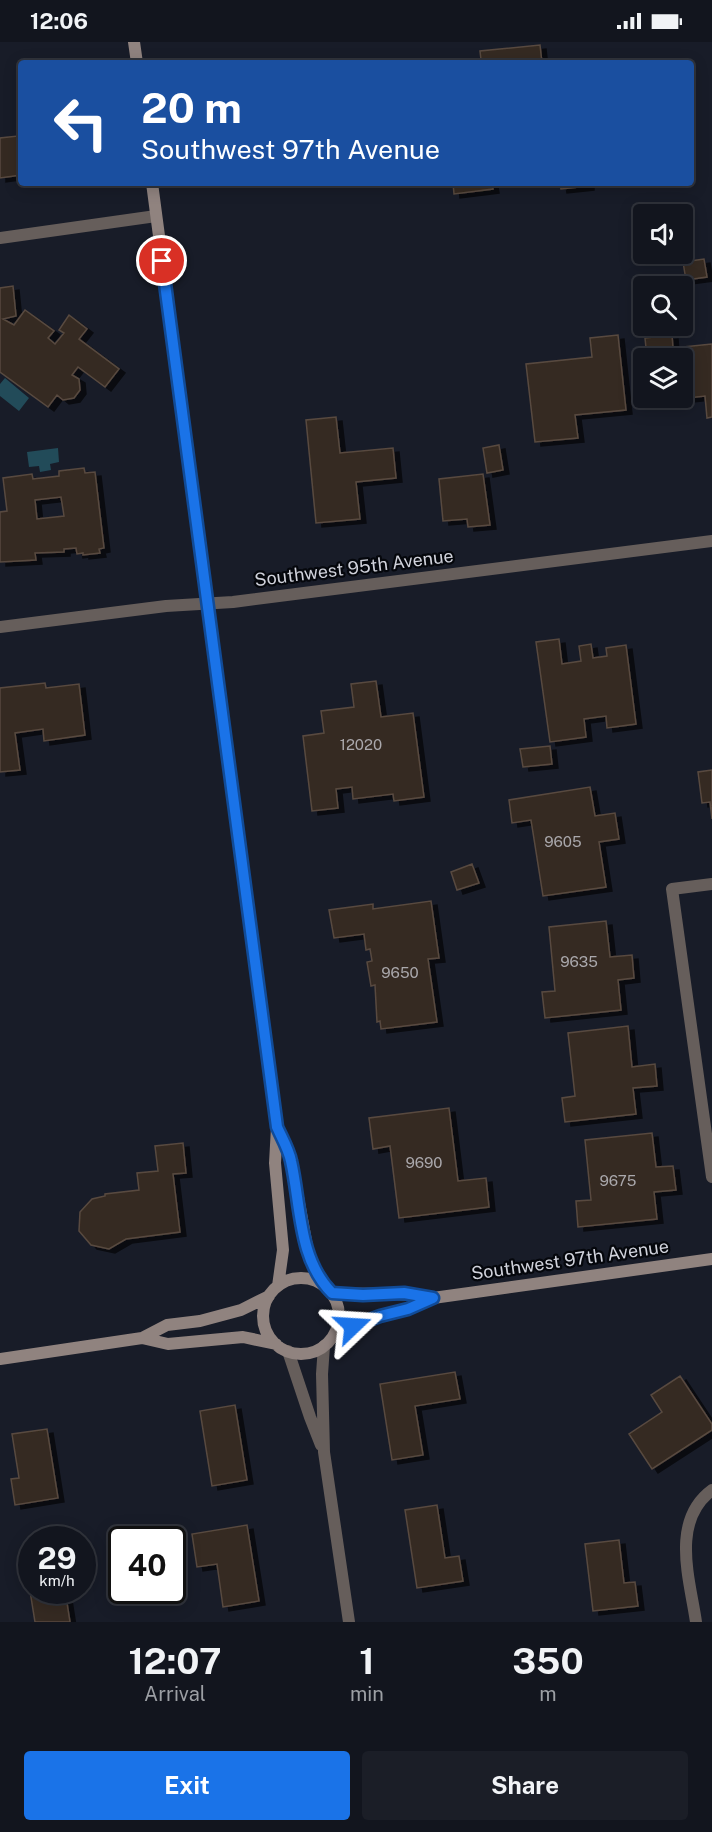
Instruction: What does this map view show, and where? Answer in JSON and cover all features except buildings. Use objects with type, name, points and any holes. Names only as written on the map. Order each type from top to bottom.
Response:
[{"type":"street","points":[[134,42],[137,60]]},
{"type":"street","points":[[152,186],[277,1127],[274,1163],[283,1250],[278,1286]]},
{"type":"street","points":[[0,238],[156,216]]},
{"type":"street","name":"Southwest 95th Avenue","points":[[0,627],[154,607],[233,602],[712,541]]},
{"type":"street","points":[[712,884],[672,889],[712,1177]]},
{"type":"street","points":[[142,1338],[168,1344],[243,1337],[300,1354],[313,1352],[328,1342],[338,1327],[337,1304],[309,1257],[291,1159],[277,1127]]},
{"type":"street","name":"Southwest 97th Avenue","points":[[328,1342],[366,1320],[408,1309],[433,1298],[712,1259]]},
{"type":"street","points":[[324,1452],[282,1347],[268,1334],[264,1322],[264,1308],[269,1296],[278,1286],[289,1280],[312,1279],[327,1289]]},
{"type":"street","name":"Southwest 97th Avenue","points":[[327,1289],[363,1295],[404,1293],[433,1298]]},
{"type":"street","points":[[0,1359],[142,1338],[167,1325],[200,1321],[241,1310],[269,1296]]},
{"type":"street","points":[[328,1342],[322,1374],[324,1452],[349,1622]]},
{"type":"street","points":[[696,1622],[685,1548],[686,1533],[690,1519],[710,1492]]},
{"type":"water","points":[[5,378],[29,398],[19,411],[0,396],[0,384]]},
{"type":"water","points":[[58,448],[59,462],[50,464],[51,470],[40,472],[39,466],[29,467],[27,452]]},
{"type":"route","points":[[162,261],[277,1127],[291,1159],[309,1257],[323,1285],[332,1293],[363,1295],[404,1293],[433,1298],[408,1309],[366,1320],[353,1326]]}]
